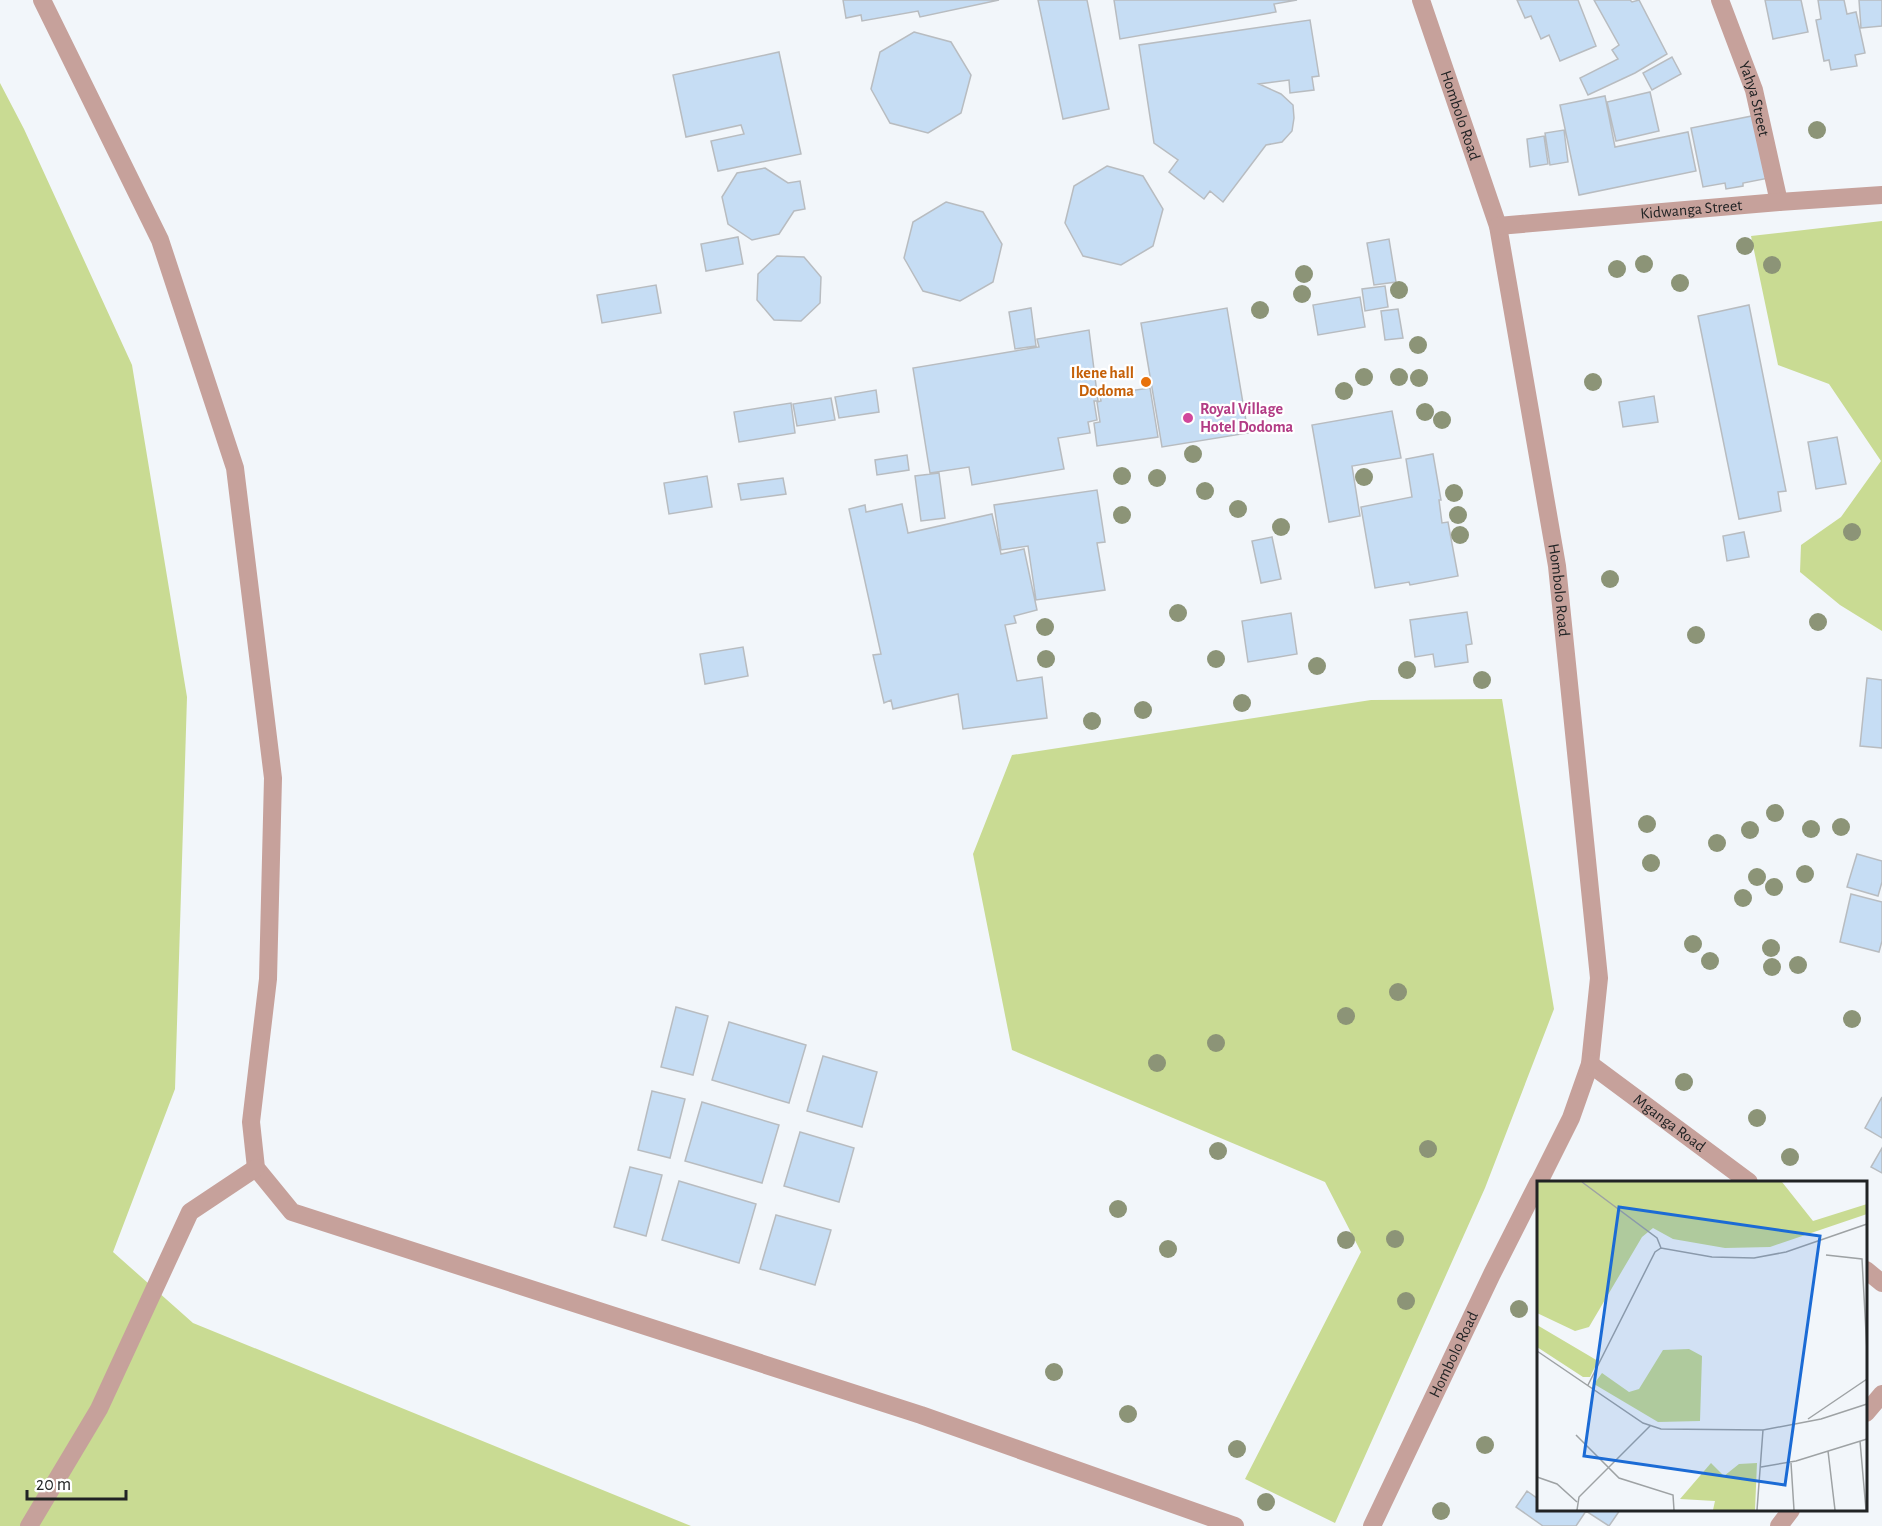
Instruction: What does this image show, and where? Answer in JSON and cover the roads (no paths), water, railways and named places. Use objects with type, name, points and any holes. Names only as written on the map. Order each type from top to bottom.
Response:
[{"type":"street","points":[[42,0],[160,240],[235,468],[273,778],[268,979],[251,1122],[256,1168],[292,1212],[921,1415],[1235,1526]]},
{"type":"street","name":"Hombolo Road","points":[[1421,0],[1498,225],[1557,566],[1599,978],[1590,1064],[1571,1118],[1540,1181]]},
{"type":"street","name":"Yahya Street","points":[[1720,0],[1754,90],[1779,202]]},
{"type":"street","name":"Kidwanga Street","points":[[1498,225],[1882,195]]},
{"type":"street","name":"Mganga Road","points":[[1590,1064],[1748,1181]]},
{"type":"street","points":[[29,1526],[99,1409],[190,1212],[256,1168]]},
{"type":"street","name":"Hombolo Road","points":[[1372,1526],[1492,1274],[1537,1187]]},
{"type":"street","points":[[1867,1271],[1882,1283]]},
{"type":"street","points":[[1867,1412],[1882,1394]]},
{"type":"street","points":[[1779,1526],[1790,1511]]},
{"type":"place","name":"Ikene hall Dodoma","points":[[1146,382]]},
{"type":"place","name":"Royal Village Hotel Dodoma","points":[[1188,418]]}]
